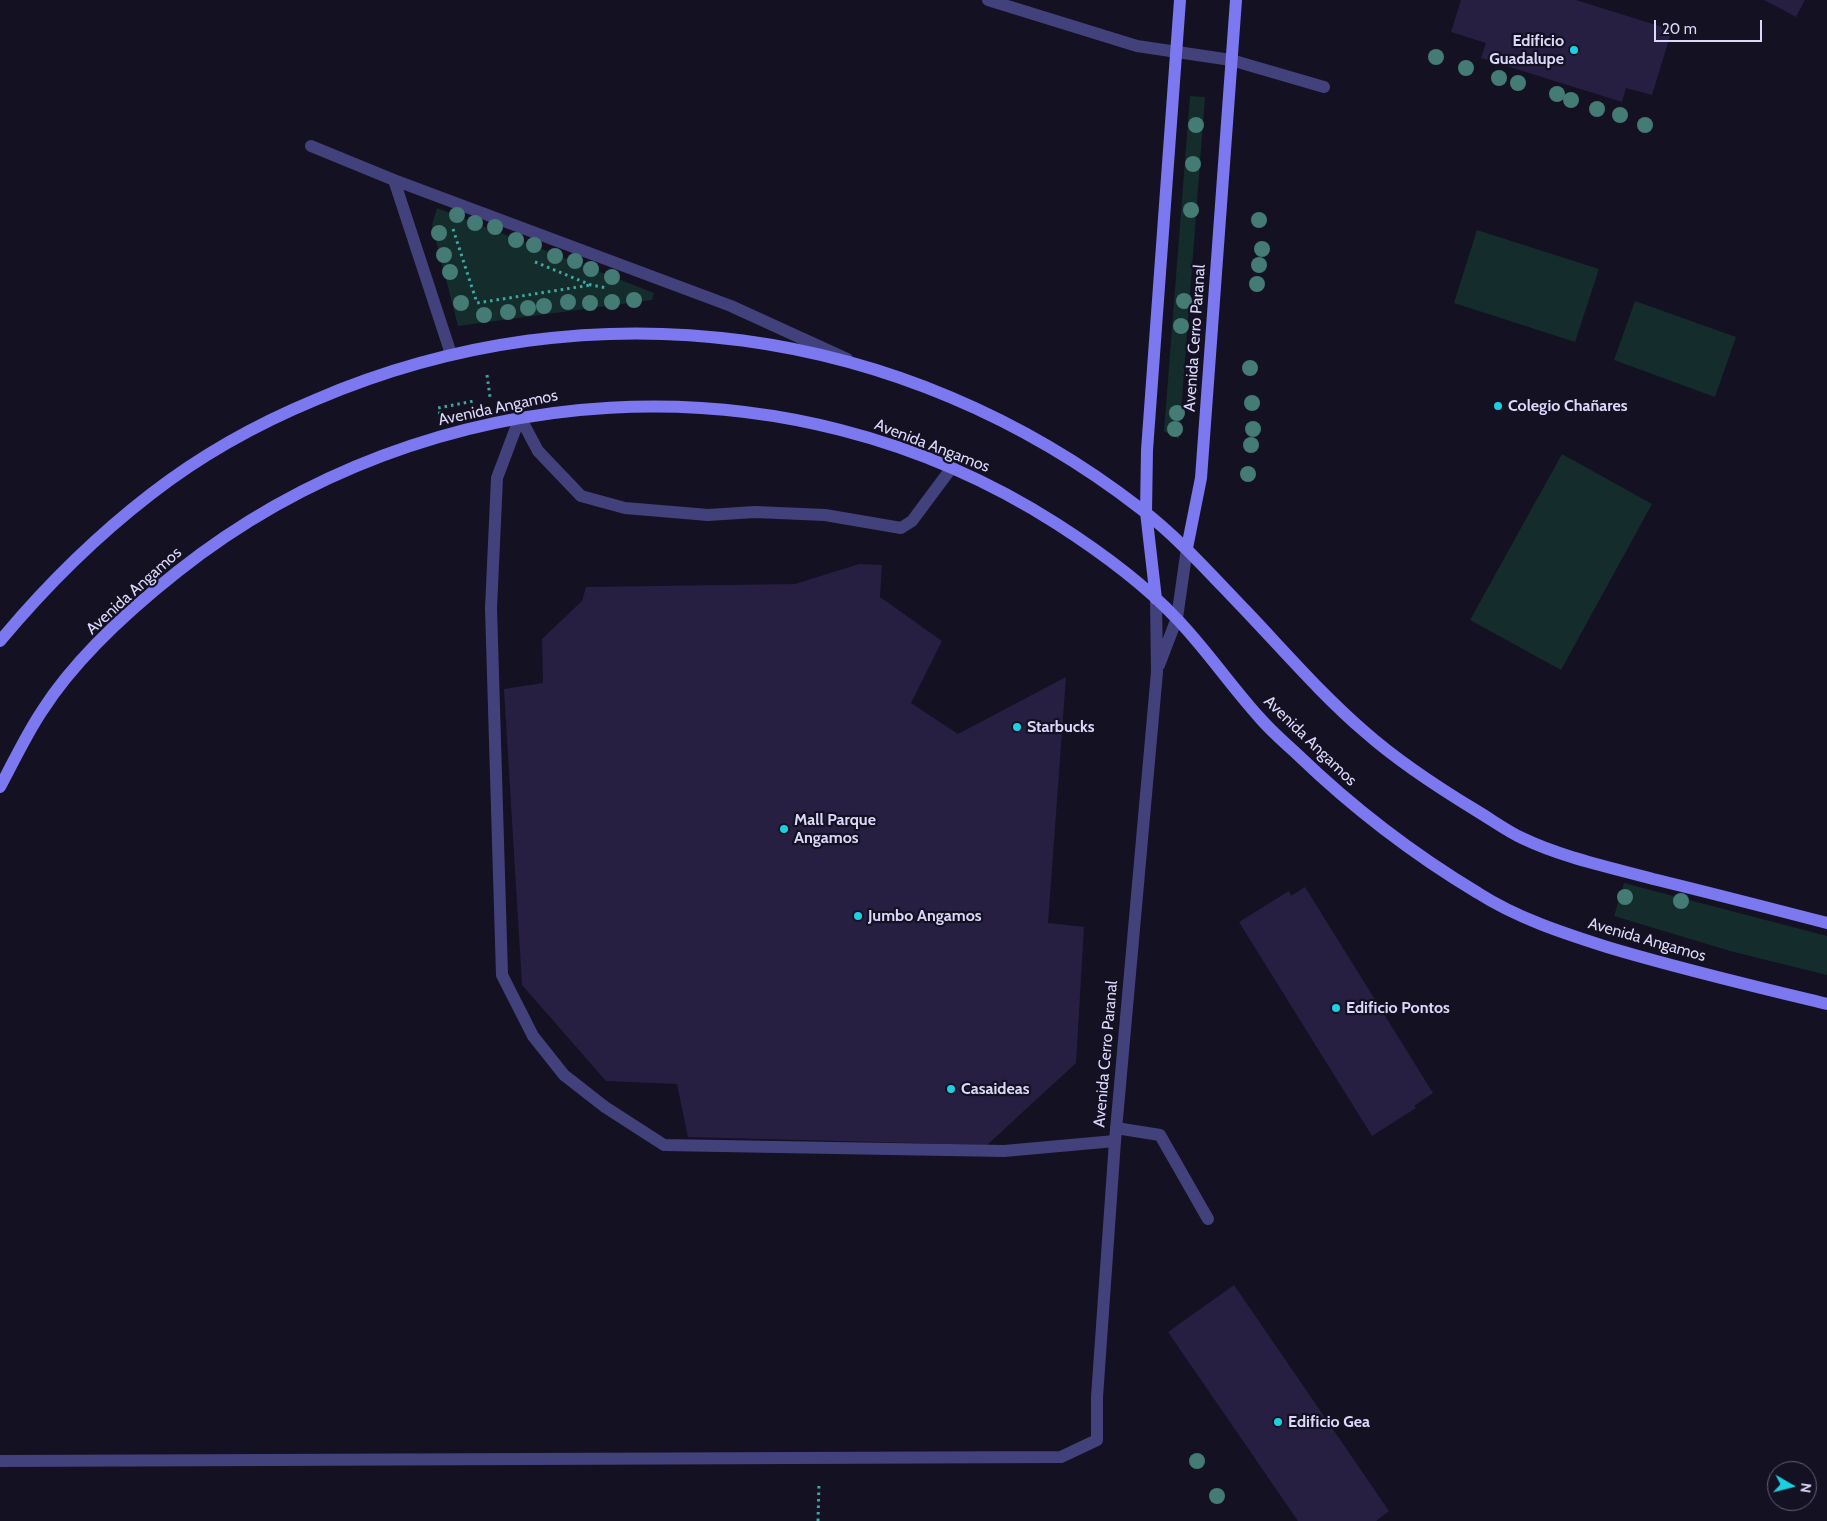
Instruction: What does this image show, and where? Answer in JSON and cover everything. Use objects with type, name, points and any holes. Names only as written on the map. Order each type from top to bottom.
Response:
[{"type":"main road","name":"Avenida Cerro Paranal","points":[[1156,599],[1146,512],[1147,450],[1180,0]]},
{"type":"main road","name":"Avenida Cerro Paranal","points":[[1187,548],[1201,478],[1236,0]]},
{"type":"main road","points":[[0,641],[33,601],[78,556],[155,491],[200,460],[264,424],[346,386],[398,368],[451,354],[545,337],[609,333],[674,333],[735,338],[794,348],[853,362],[914,382],[1006,422],[1100,478],[1146,512],[1187,548],[1365,733],[1444,791],[1521,838],[1576,858],[1827,923]]},
{"type":"main road","name":"Avenida Angamos","points":[[0,786],[43,709],[77,666],[115,626],[199,554],[245,523],[292,496],[342,471],[393,451],[445,434],[520,417],[626,406],[679,406],[732,410],[785,418],[843,430],[899,447],[954,469],[1006,494],[1056,523],[1103,556],[1177,618],[1260,718],[1342,798],[1481,895],[1569,935],[1666,965],[1827,1004]]},
{"type":"street","points":[[988,0],[1136,46],[1231,60],[1324,87]]},
{"type":"street","points":[[311,146],[394,180],[731,306],[853,362]]},
{"type":"street","points":[[394,180],[451,354]]},
{"type":"street","points":[[520,417],[538,451],[581,496],[625,508],[708,514],[754,512],[825,515],[901,528],[912,521],[950,470],[954,469]]},
{"type":"street","points":[[520,417],[497,478],[491,608],[502,975],[533,1036],[564,1075],[605,1107],[664,1145],[1004,1151],[1115,1141]]},
{"type":"street","name":"Avenida Cerro Paranal","points":[[1157,672],[1177,618],[1187,548]]},
{"type":"street","name":"Avenida Cerro Paranal","points":[[819,1457],[1061,1456],[1097,1440],[1097,1397],[1116,1128],[1157,672],[1156,599]]},
{"type":"street","points":[[1116,1128],[1160,1135],[1208,1219]]},
{"type":"street","points":[[0,1461],[819,1457]]},
{"type":"path","points":[[453,229],[477,302],[592,285]]},
{"type":"path","points":[[445,434],[438,408],[491,397],[481,348]]},
{"type":"path","points":[[818,1521],[819,1457]]},
{"type":"green space","points":[[1190,96],[1205,97],[1179,439],[1164,431]]},
{"type":"green space","points":[[437,208],[654,293],[652,300],[458,326],[432,225]]},
{"type":"green space","points":[[1477,230],[1599,269],[1575,342],[1454,303]]},
{"type":"green space","points":[[1635,301],[1736,337],[1715,397],[1614,360]]},
{"type":"green space","points":[[1562,454],[1652,504],[1561,670],[1470,620]]},
{"type":"green space","points":[[1624,883],[1827,936],[1827,975],[1730,951],[1614,916]]},
{"type":"building","name":"Edificio Guadalupe","points":[[1461,0],[1576,0],[1672,30],[1652,95],[1626,88],[1622,102],[1481,58],[1486,43],[1451,32]]},
{"type":"building","points":[[1764,0],[1805,0],[1796,17]]},
{"type":"building","name":"Mall Parque Angamos","points":[[859,564],[882,565],[880,597],[942,641],[911,703],[958,734],[1066,677],[1048,923],[1084,927],[1076,1063],[987,1145],[688,1137],[677,1084],[606,1081],[522,985],[504,689],[543,683],[542,639],[582,601],[586,587],[795,584]]},
{"type":"building","name":"Edificio Pontos","points":[[1305,887],[1433,1093],[1414,1106],[1416,1108],[1372,1136],[1239,922],[1289,891],[1291,896]]},
{"type":"building","name":"Edificio Gea","points":[[1234,1285],[1389,1511],[1376,1521],[1298,1521],[1168,1332]]},
{"type":"place","name":"Edificio Guadalupe","points":[[1574,50]]},
{"type":"place","name":"Colegio Chañares","points":[[1498,406]]},
{"type":"place","name":"Starbucks","points":[[1017,727]]},
{"type":"place","name":"Mall Parque Angamos","points":[[784,829]]},
{"type":"place","name":"Jumbo Angamos","points":[[858,916]]},
{"type":"place","name":"Edificio Pontos","points":[[1336,1008]]},
{"type":"place","name":"Casaideas","points":[[951,1089]]},
{"type":"place","name":"Edificio Gea","points":[[1278,1422]]}]
